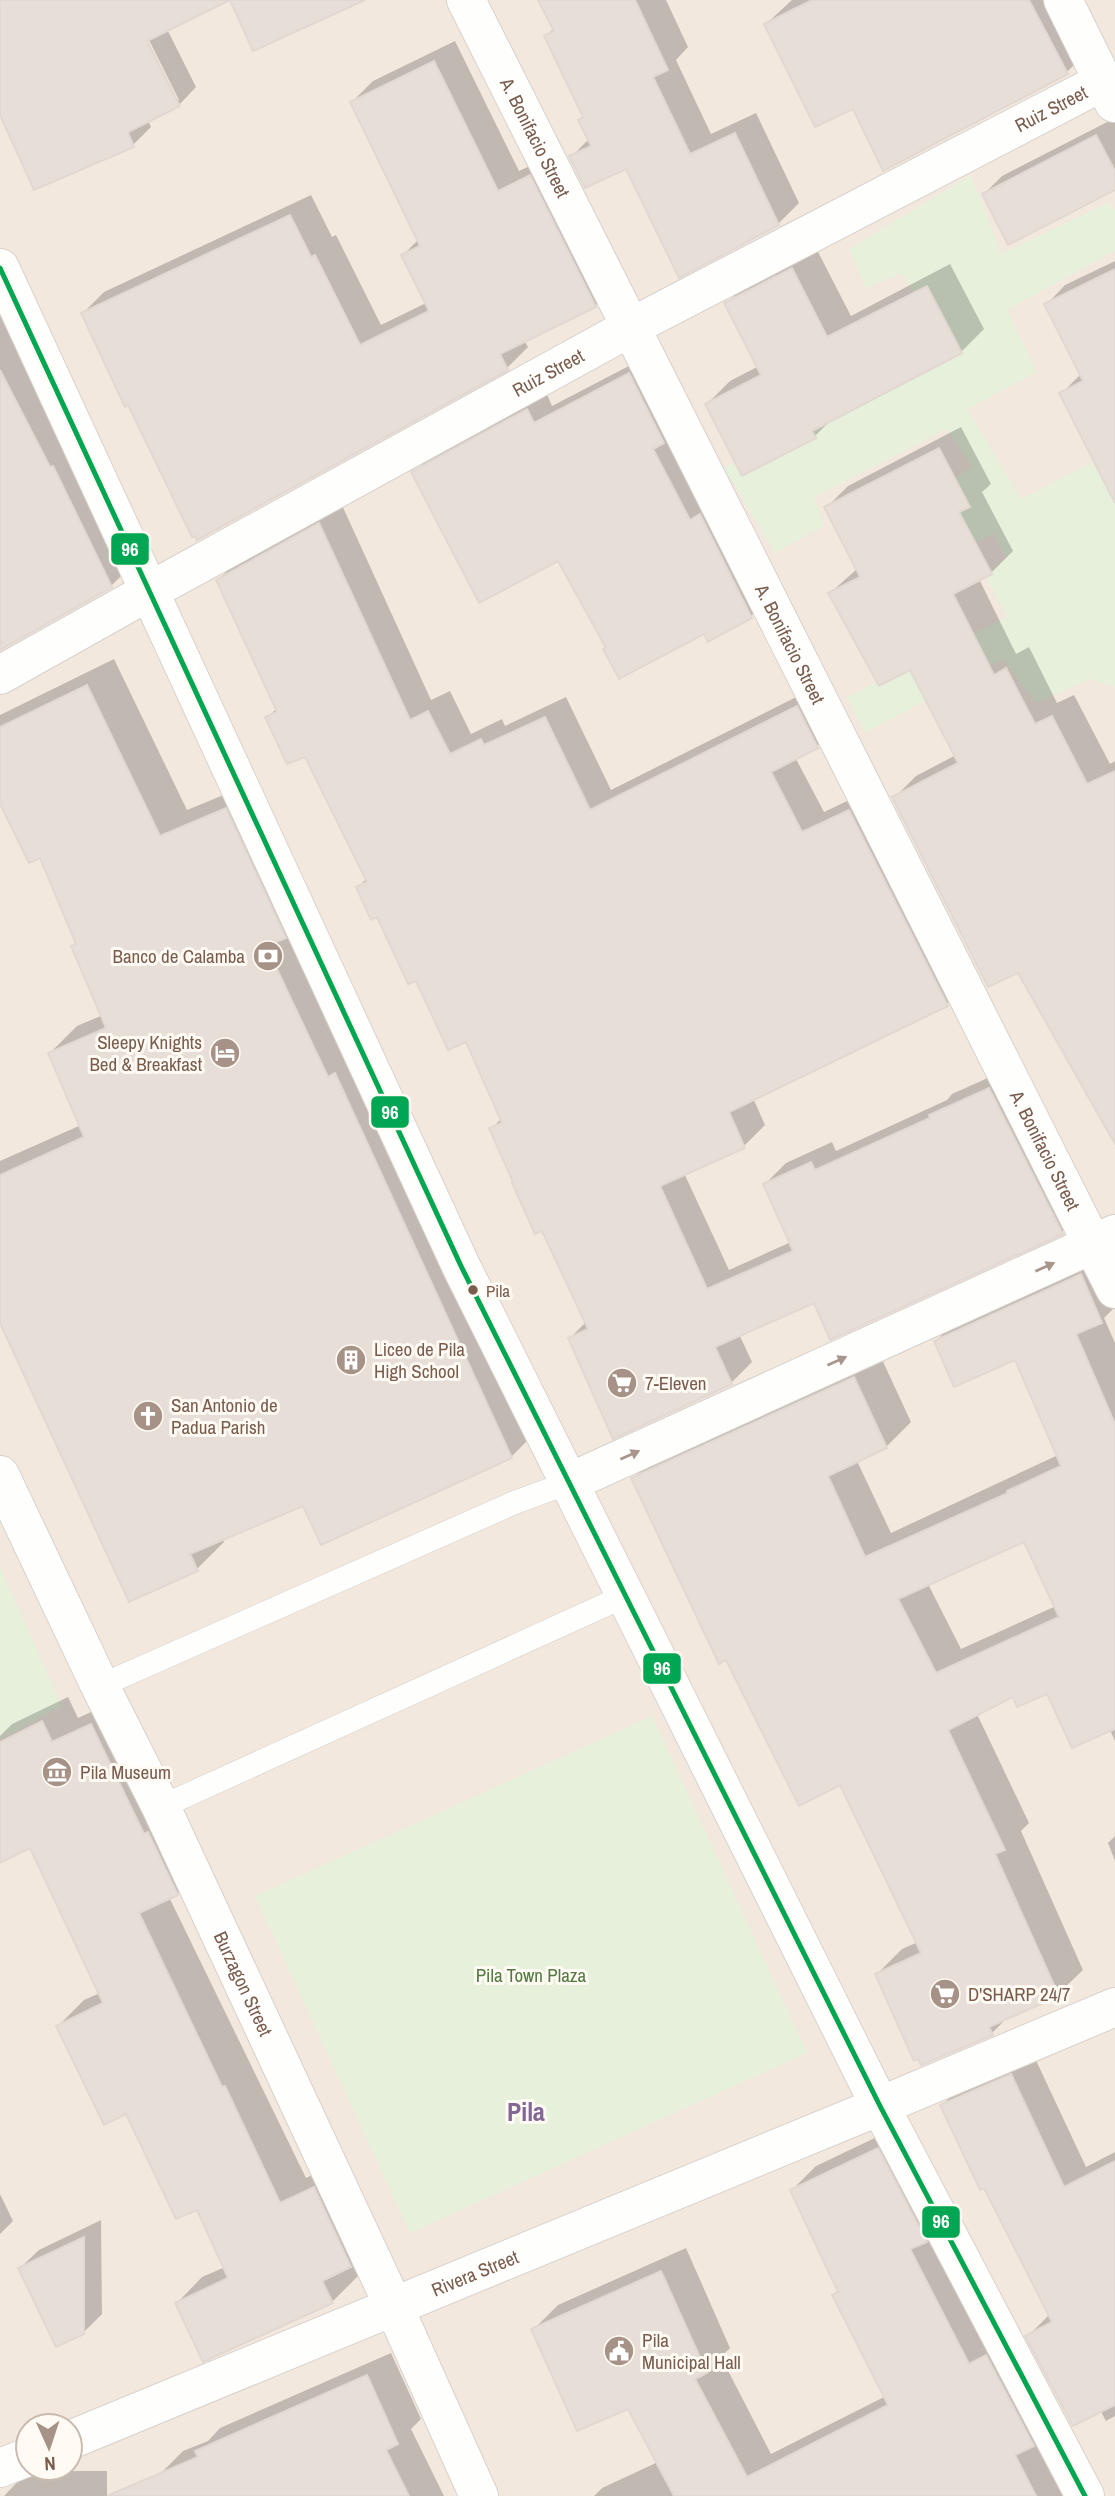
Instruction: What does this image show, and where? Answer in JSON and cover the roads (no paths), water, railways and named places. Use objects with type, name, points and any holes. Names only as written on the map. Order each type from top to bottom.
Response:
[{"type":"street","name":"A. Bonifacio Street","points":[[466,0],[631,327],[1104,1240],[1115,1289]]},
{"type":"street","points":[[1063,0],[1109,93]]},
{"type":"street","name":"Ruiz Street","points":[[0,675],[631,327],[1109,93]]},
{"type":"street","points":[[0,268],[461,1266],[880,2106],[1085,2496]]},
{"type":"street","points":[[568,1483],[1104,1240]]},
{"type":"street","name":"Burzagon Street","points":[[0,1475],[161,1807],[479,2496]]},
{"type":"street","name":"Rivera Street","points":[[84,2434],[1115,2007]]},
{"type":"lane","points":[[100,1686],[516,1502],[568,1483]]},
{"type":"lane","points":[[161,1807],[625,1596]]},
{"type":"place","name":"Banco de Calamba","points":[[268,956]]},
{"type":"place","name":"Sleepy Knights Bed & Breakfast","points":[[225,1053]]},
{"type":"place","name":"Pila","points":[[473,1290]]},
{"type":"place","name":"Liceo de Pila High School","points":[[351,1360]]},
{"type":"place","name":"7-Eleven","points":[[622,1383]]},
{"type":"place","name":"San Antonio de Padua Parish","points":[[148,1416]]},
{"type":"place","name":"Pila Museum","points":[[57,1772]]},
{"type":"place","name":"D'SHARP 24/7","points":[[945,1994]]},
{"type":"place","name":"Pila Municipal Hall","points":[[619,2351]]},
{"type":"district","name":"Pila","points":[[526,2112]]},
{"type":"park label","name":"Pila Town Plaza","points":[[531,1975]]}]
